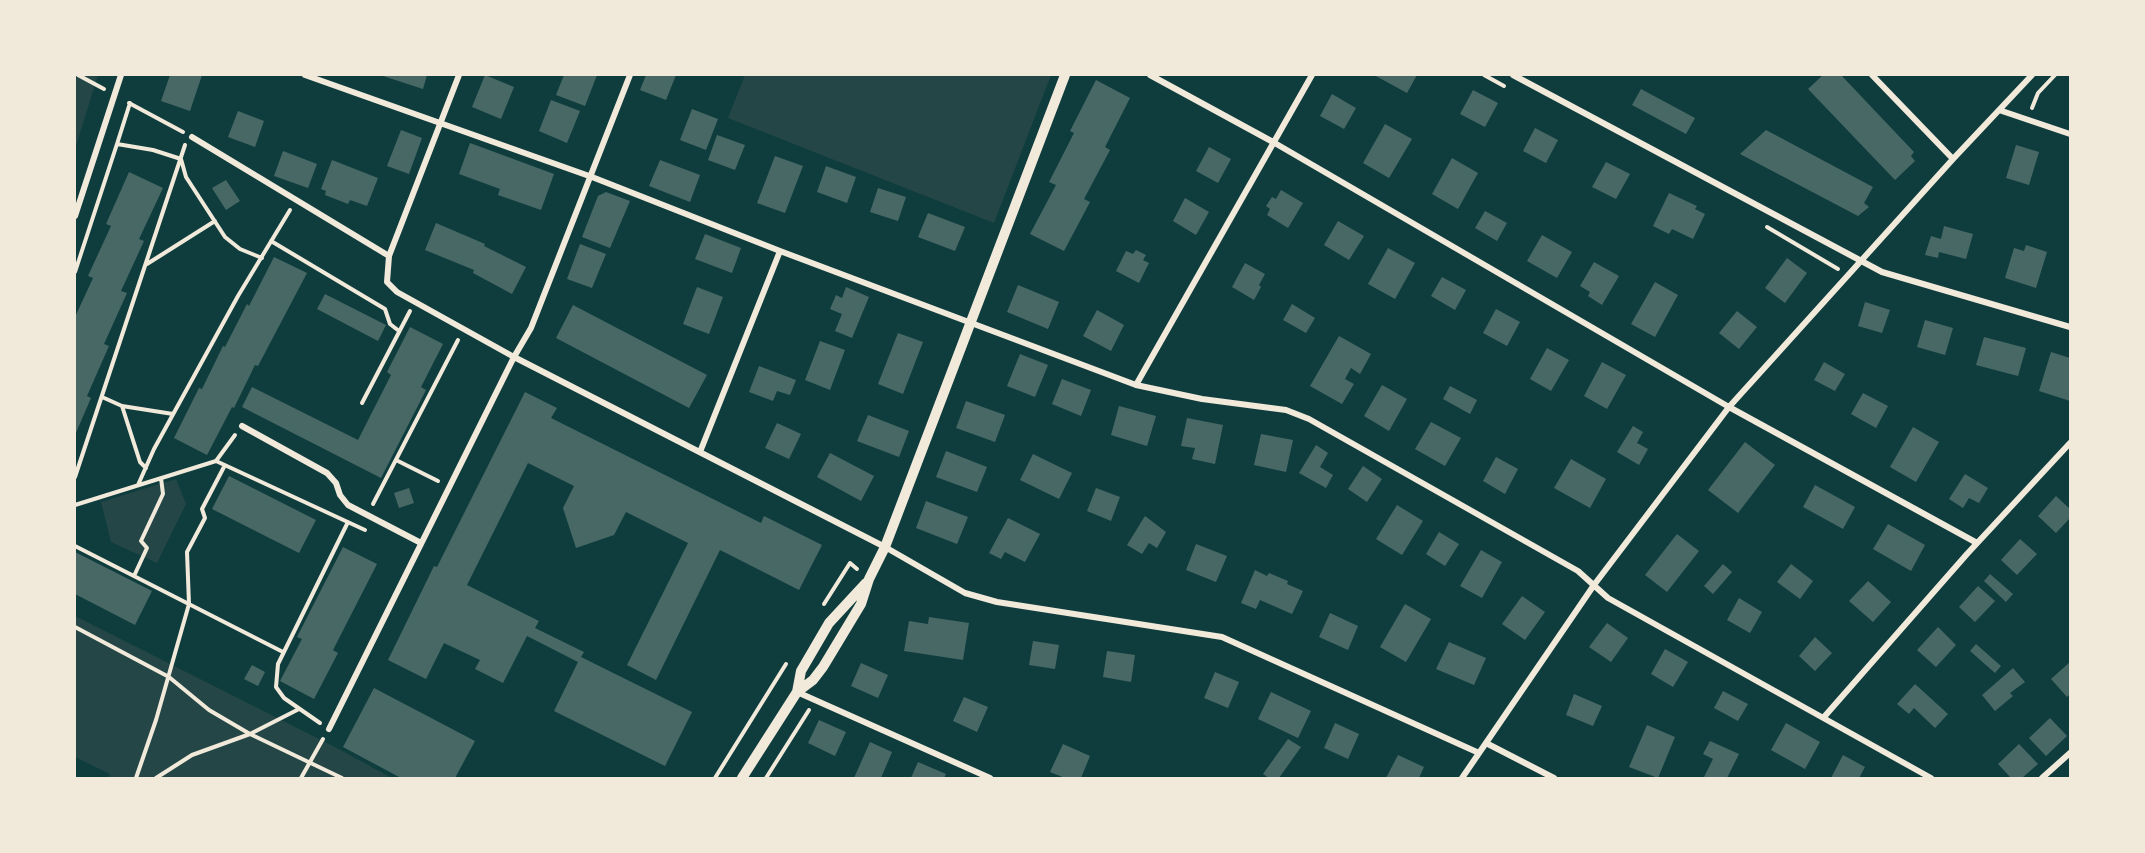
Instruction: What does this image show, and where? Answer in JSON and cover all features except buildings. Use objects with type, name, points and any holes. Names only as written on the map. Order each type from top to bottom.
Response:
[{"type":"street","points":[[75,216],[121,75]]},
{"type":"street","points":[[305,75],[592,177],[780,251],[1136,385],[1202,399],[1286,410],[1309,419],[1578,571],[1608,597],[1931,778]]},
{"type":"street","points":[[459,75],[388,256],[387,282],[397,292],[514,357],[885,547],[965,593],[997,602],[1222,637],[1479,753]]},
{"type":"street","points":[[329,729],[514,357],[531,328],[630,75]]},
{"type":"street","points":[[796,692],[813,680],[843,637],[861,604],[869,579],[885,547],[1065,75]]},
{"type":"street","points":[[1150,75],[1273,142],[1729,407],[1977,543]]},
{"type":"street","points":[[1136,385],[1312,75]]},
{"type":"street","points":[[1514,75],[1882,272],[2070,327]]},
{"type":"street","points":[[1872,75],[1953,159]]},
{"type":"street","points":[[1462,778],[1594,585],[1729,407],[2032,75]]},
{"type":"street","points":[[1999,110],[2070,134]]},
{"type":"street","points":[[190,137],[388,256]]},
{"type":"street","points":[[700,452],[780,251]]},
{"type":"street","points":[[242,426],[327,472],[348,505],[421,543]]},
{"type":"street","points":[[1824,717],[1977,543],[2070,443]]},
{"type":"street","points":[[742,778],[796,692],[801,670],[829,623],[869,579]]},
{"type":"street","points":[[796,692],[990,778]]},
{"type":"street","points":[[1486,743],[1554,778]]},
{"type":"street","points":[[2042,778],[2070,753]]},
{"type":"path","points":[[75,477],[190,137],[78,75]]},
{"type":"path","points":[[2036,123],[2031,111],[2034,102],[2038,93],[2055,75]]},
{"type":"path","points":[[75,272],[130,103]]},
{"type":"path","points":[[117,144],[153,150],[181,159]]},
{"type":"path","points":[[181,159],[186,177],[225,237],[240,249],[262,258]]},
{"type":"path","points":[[138,485],[173,414],[296,200]]},
{"type":"path","points":[[146,265],[215,221]]},
{"type":"path","points":[[271,242],[386,309],[390,324],[399,331]]},
{"type":"path","points":[[362,403],[415,302]]},
{"type":"path","points":[[368,515],[464,329]]},
{"type":"path","points":[[102,397],[122,406],[173,414]]},
{"type":"path","points":[[122,406],[140,462],[146,468]]},
{"type":"path","points":[[75,505],[216,461],[242,426]]},
{"type":"path","points":[[396,460],[450,486]]},
{"type":"path","points":[[216,461],[382,538],[389,526]]},
{"type":"path","points":[[136,778],[169,677],[189,604],[187,552],[205,518],[202,509],[225,465]]},
{"type":"path","points":[[134,576],[147,548],[141,542],[163,494],[161,478]]},
{"type":"path","points":[[301,778],[329,729],[284,698],[276,687],[278,664],[348,522]]},
{"type":"path","points":[[75,546],[283,652]]},
{"type":"path","points":[[75,627],[169,677],[208,710],[250,734],[342,778]]},
{"type":"path","points":[[156,778],[192,755],[250,734],[299,709]]},
{"type":"shaded area","points":[[75,75],[98,75],[75,149]]},
{"type":"shaded area","points":[[745,75],[1051,75],[994,223],[728,118]]},
{"type":"shaded area","points":[[176,479],[186,504],[157,563],[111,542],[101,502]]},
{"type":"shaded area","points":[[75,616],[392,778],[108,778],[110,774],[75,757]]}]
